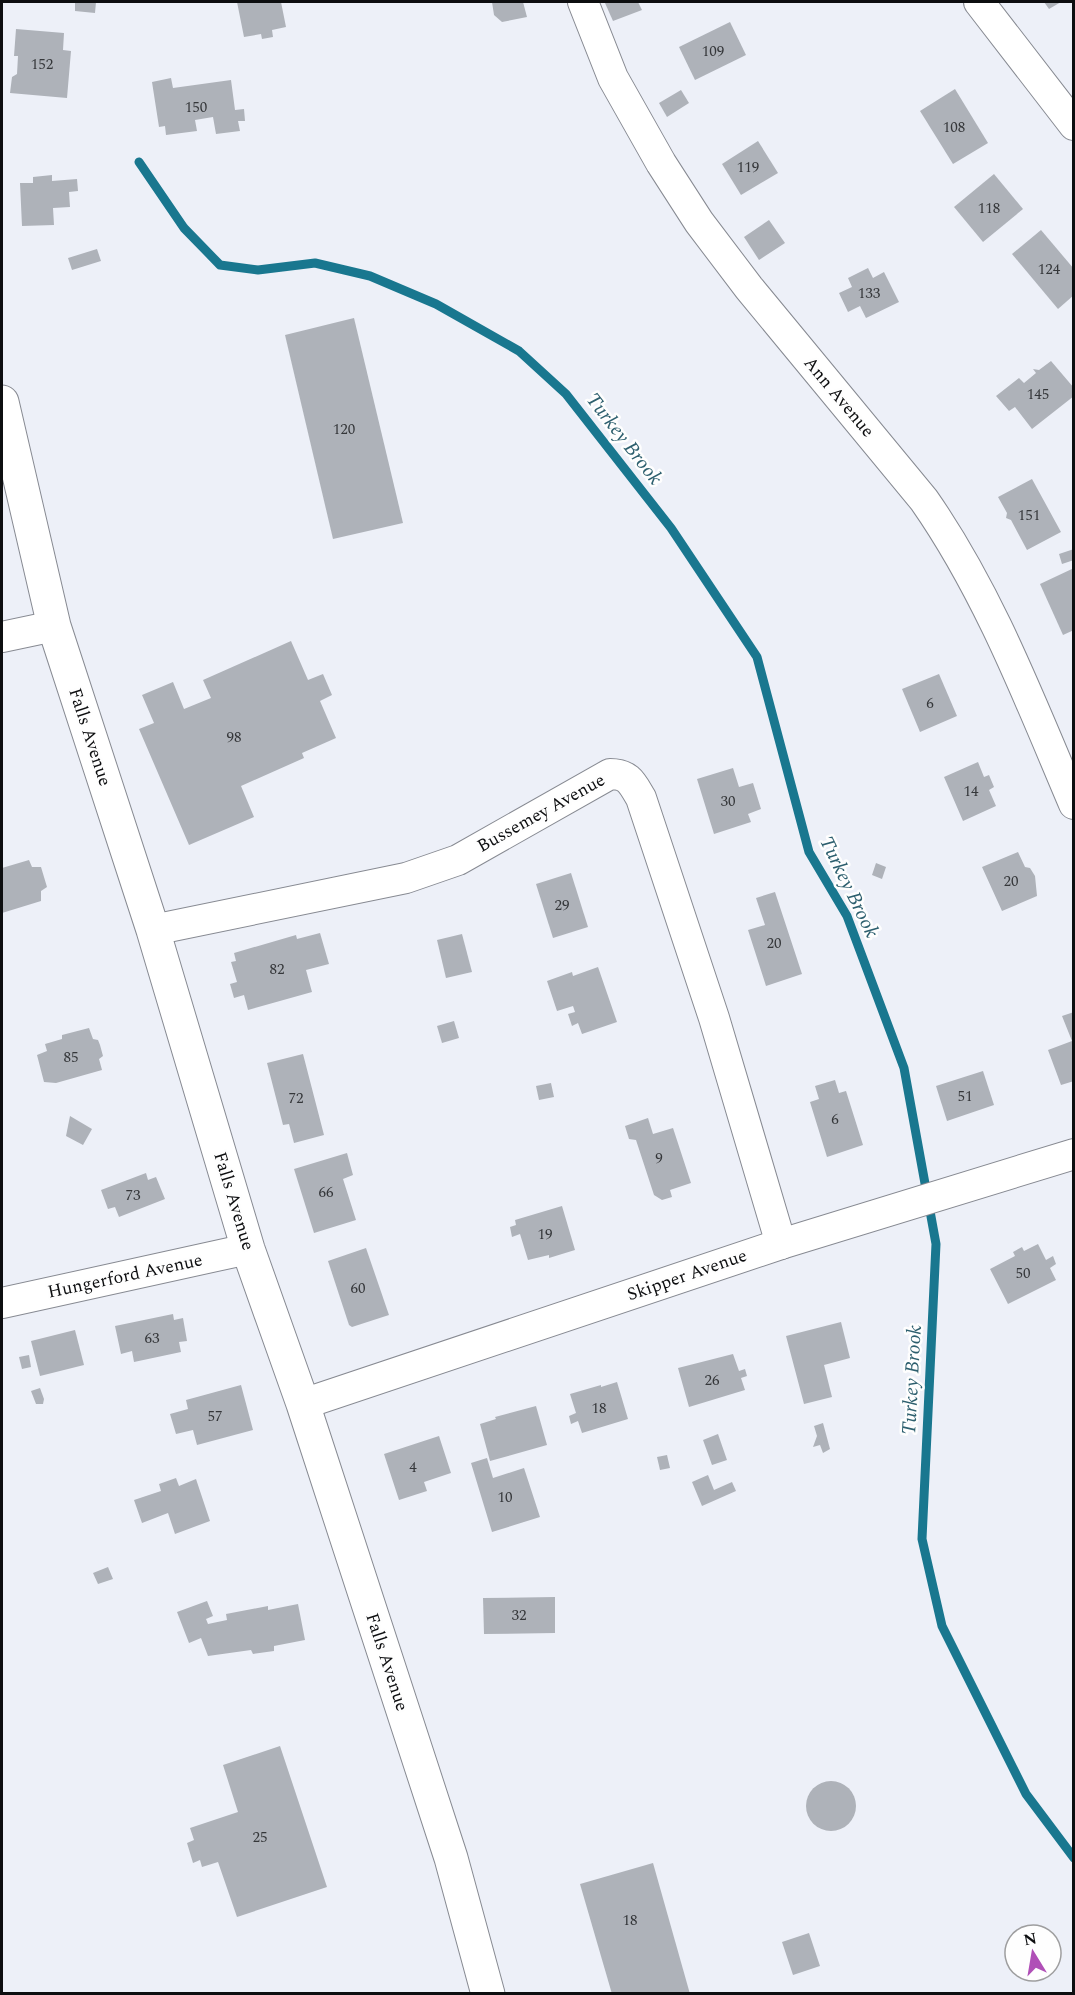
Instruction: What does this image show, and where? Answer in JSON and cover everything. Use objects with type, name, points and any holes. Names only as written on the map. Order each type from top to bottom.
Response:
[{"type":"main road","name":"Falls Avenue","points":[[2,402],[54,626],[153,930],[248,1249],[303,1404],[451,1858],[488,1994]]},
{"type":"street","name":"Ann Avenue","points":[[583,2],[613,78],[661,163],[699,222],[749,288],[924,500],[950,537],[978,587],[1074,804]]},
{"type":"street","points":[[979,2],[1074,125]]},
{"type":"street","points":[[2,637],[54,626]]},
{"type":"street","name":"Bussemey Avenue","points":[[153,930],[406,878],[458,860],[610,774],[622,774],[631,781],[641,798],[714,1018],[781,1244]]},
{"type":"street","name":"Skipper Avenue","points":[[303,1404],[781,1244],[1074,1154]]},
{"type":"street","name":"Hungerford Avenue","points":[[2,1303],[248,1249]]},
{"type":"building","points":[[75,2],[96,2],[95,13],[75,11]]},
{"type":"building","points":[[237,2],[281,2],[286,27],[272,30],[273,37],[262,39],[261,34],[244,37]]},
{"type":"building","points":[[492,2],[523,2],[527,17],[502,22],[494,15]]},
{"type":"building","points":[[638,2],[642,10],[613,21],[605,3]]},
{"type":"building","points":[[1044,2],[1061,2],[1049,9]]},
{"type":"building","points":[[730,22],[746,55],[695,80],[679,47]]},
{"type":"building","points":[[16,29],[64,33],[63,50],[71,51],[67,98],[10,93],[12,77],[17,74],[18,56],[14,56]]},
{"type":"building","points":[[171,78],[173,88],[231,80],[235,110],[244,109],[245,121],[238,121],[240,131],[216,134],[213,117],[195,120],[197,131],[166,135],[165,126],[159,127],[152,82]]},
{"type":"building","points":[[955,89],[988,143],[953,164],[920,111]]},
{"type":"building","points":[[681,90],[689,103],[667,117],[659,103]]},
{"type":"building","points":[[758,141],[778,173],[741,195],[722,164]]},
{"type":"building","points":[[994,174],[1023,209],[983,242],[954,207]]},
{"type":"building","points":[[52,175],[52,181],[77,179],[78,191],[69,192],[70,207],[53,208],[54,225],[22,226],[20,183],[33,183],[33,177]]},
{"type":"building","points":[[769,220],[785,243],[759,260],[744,237]]},
{"type":"building","points":[[1041,230],[1074,269],[1074,295],[1058,309],[1012,254]]},
{"type":"building","points":[[97,249],[101,261],[72,270],[68,258]]},
{"type":"building","points":[[868,268],[873,278],[884,272],[899,302],[866,318],[860,306],[848,312],[839,293],[852,287],[848,278]]},
{"type":"building","points":[[354,318],[403,523],[333,539],[285,335]]},
{"type":"building","points":[[1051,361],[1074,388],[1074,396],[1032,429],[1015,407],[1009,411],[996,396],[1019,378],[1024,383],[1036,373],[1033,369],[1039,370]]},
{"type":"building","points":[[1032,479],[1061,532],[1027,550],[1011,520],[1006,518],[1007,513],[998,497]]},
{"type":"building","points":[[1074,549],[1074,560],[1062,564],[1059,554]]},
{"type":"building","points":[[1074,568],[1074,630],[1063,635],[1040,584]]},
{"type":"building","points":[[291,641],[308,680],[323,674],[332,695],[320,701],[336,738],[302,753],[304,758],[241,786],[254,817],[189,845],[139,729],[154,723],[142,695],[173,682],[184,709],[211,698],[203,680]]},
{"type":"building","points":[[939,674],[957,716],[920,732],[902,689]]},
{"type":"building","points":[[978,762],[984,777],[989,775],[994,787],[989,790],[996,806],[963,821],[944,777]]},
{"type":"building","points":[[733,768],[739,787],[753,783],[761,809],[748,814],[751,822],[714,834],[697,779]]},
{"type":"building","points":[[1018,852],[1025,867],[1030,868],[1035,876],[1037,896],[1002,911],[982,867]]},
{"type":"building","points":[[29,860],[32,867],[41,867],[47,887],[41,891],[41,901],[2,913],[2,868]]},
{"type":"building","points":[[876,863],[886,867],[882,879],[872,875]]},
{"type":"building","points":[[571,873],[588,927],[553,938],[536,884]]},
{"type":"building","points":[[775,892],[802,974],[766,986],[748,930],[765,925],[756,898]]},
{"type":"building","points":[[320,933],[329,964],[306,970],[312,992],[248,1010],[244,995],[234,998],[230,984],[237,982],[231,962],[236,961],[234,953],[296,935],[297,939]]},
{"type":"building","points":[[462,934],[472,972],[446,978],[437,940]]},
{"type":"building","points":[[598,967],[617,1022],[582,1034],[578,1023],[572,1026],[568,1014],[575,1012],[573,1006],[557,1011],[547,981],[572,972],[573,976]]},
{"type":"building","points":[[1074,1012],[1074,1081],[1061,1085],[1048,1050],[1072,1041],[1062,1016]]},
{"type":"building","points":[[454,1021],[459,1038],[442,1043],[437,1026]]},
{"type":"building","points":[[89,1028],[93,1039],[98,1040],[100,1045],[103,1056],[99,1059],[102,1070],[56,1083],[44,1082],[37,1055],[47,1051],[45,1044],[62,1039],[62,1035]]},
{"type":"building","points":[[303,1054],[324,1135],[294,1143],[289,1124],[283,1125],[267,1063]]},
{"type":"building","points":[[983,1071],[994,1105],[947,1121],[936,1086]]},
{"type":"building","points":[[835,1080],[839,1093],[846,1091],[863,1145],[827,1157],[810,1102],[819,1099],[815,1086]]},
{"type":"building","points":[[551,1083],[554,1097],[539,1100],[536,1086]]},
{"type":"building","points":[[70,1116],[92,1129],[83,1145],[66,1136]]},
{"type":"building","points":[[648,1118],[653,1134],[673,1128],[691,1183],[670,1190],[672,1197],[662,1200],[654,1195],[636,1140],[629,1139],[625,1126]]},
{"type":"building","points":[[347,1153],[353,1175],[343,1179],[356,1220],[314,1233],[294,1169]]},
{"type":"building","points":[[146,1173],[148,1180],[156,1177],[165,1199],[119,1217],[115,1207],[108,1209],[101,1190]]},
{"type":"building","points":[[562,1206],[575,1250],[549,1258],[549,1255],[528,1260],[520,1234],[512,1237],[510,1227],[516,1225],[515,1220]]},
{"type":"building","points":[[1038,1244],[1046,1260],[1053,1256],[1056,1264],[1050,1268],[1056,1280],[1008,1304],[990,1269],[1015,1256],[1013,1252],[1022,1247],[1024,1251]]},
{"type":"building","points":[[366,1248],[389,1315],[352,1327],[349,1325],[328,1261]]},
{"type":"building","points":[[173,1314],[174,1320],[183,1318],[187,1341],[179,1342],[181,1352],[134,1362],[132,1351],[121,1354],[115,1326]]},
{"type":"building","points":[[841,1322],[850,1358],[824,1365],[832,1397],[804,1404],[786,1336]]},
{"type":"building","points":[[75,1330],[84,1365],[40,1376],[31,1341]]},
{"type":"building","points":[[733,1354],[739,1371],[745,1369],[747,1376],[741,1378],[745,1390],[689,1407],[678,1368]]},
{"type":"building","points":[[29,1355],[31,1367],[22,1369],[19,1357]]},
{"type":"building","points":[[617,1382],[628,1419],[582,1433],[578,1421],[571,1424],[569,1416],[576,1413],[570,1394]]},
{"type":"building","points":[[241,1385],[253,1430],[197,1445],[193,1430],[176,1434],[170,1414],[188,1409],[186,1400]]},
{"type":"building","points":[[40,1388],[44,1399],[43,1404],[36,1404],[31,1391]]},
{"type":"building","points":[[536,1406],[547,1445],[490,1461],[480,1424],[496,1419],[495,1417]]},
{"type":"building","points":[[823,1423],[830,1449],[823,1453],[820,1445],[813,1447],[817,1436],[814,1426]]},
{"type":"building","points":[[718,1434],[727,1460],[712,1465],[703,1440]]},
{"type":"building","points":[[439,1436],[451,1473],[424,1482],[427,1491],[399,1500],[384,1454]]},
{"type":"building","points":[[667,1455],[670,1468],[660,1470],[657,1457]]},
{"type":"building","points":[[487,1458],[493,1478],[524,1468],[540,1517],[492,1532],[471,1463]]},
{"type":"building","points":[[708,1475],[714,1490],[732,1482],[736,1491],[702,1506],[692,1482]]},
{"type":"building","points":[[176,1478],[179,1486],[196,1479],[210,1521],[175,1534],[168,1513],[142,1523],[134,1500],[161,1491],[159,1484]]},
{"type":"building","points":[[108,1567],[113,1579],[98,1584],[93,1573]]},
{"type":"building","points":[[555,1597],[555,1633],[484,1634],[483,1598]]},
{"type":"building","points":[[207,1601],[213,1616],[206,1619],[208,1624],[227,1620],[226,1614],[268,1606],[268,1610],[298,1604],[305,1640],[274,1646],[274,1651],[253,1654],[251,1650],[208,1656],[201,1638],[189,1643],[177,1612]]},
{"type":"building","points":[[280,1746],[327,1887],[237,1917],[218,1862],[202,1867],[200,1860],[193,1863],[187,1843],[194,1840],[190,1828],[238,1812],[223,1765]]},
{"type":"building","points":[[826,1781],[836,1781],[849,1788],[856,1801],[856,1811],[849,1824],[836,1831],[826,1831],[817,1827],[810,1820],[806,1811],[806,1801],[810,1792],[817,1785]]},
{"type":"building","points":[[653,1863],[690,1994],[612,1994],[580,1884]]},
{"type":"building","points":[[809,1933],[820,1966],[793,1975],[782,1942]]},
{"type":"waterway","name":"Turkey Brook","points":[[139,162],[184,228],[220,265],[258,270],[315,263],[370,276],[436,304],[519,351],[566,394],[671,528],[757,657],[809,852],[847,916],[904,1068],[936,1244],[922,1539],[942,1626],[1026,1794],[1074,1858]]}]
